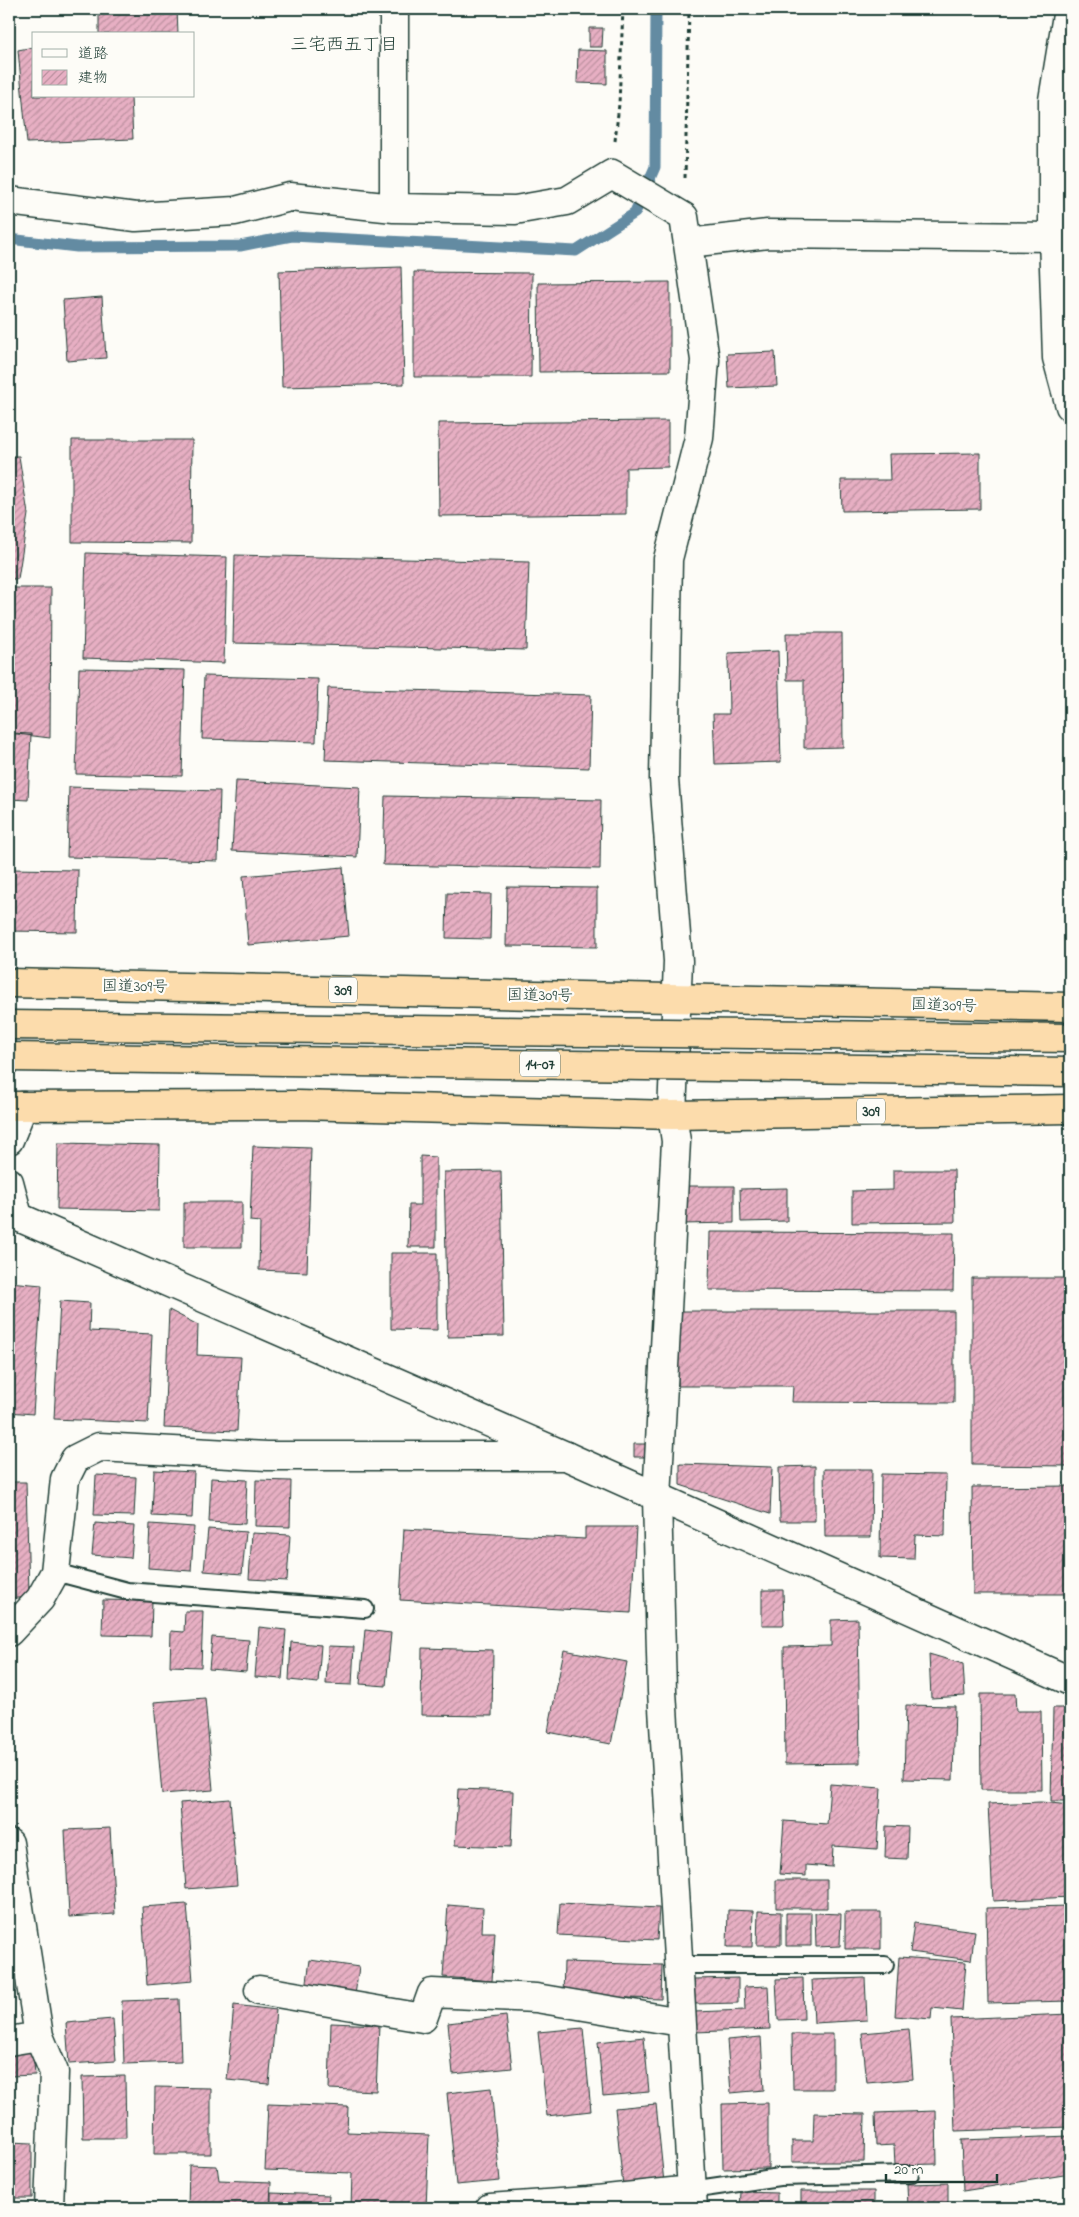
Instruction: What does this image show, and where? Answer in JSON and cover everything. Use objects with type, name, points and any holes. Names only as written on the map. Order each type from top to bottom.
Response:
[{"type":"highway","name":"国道309号","points":[[9,983],[1070,1007]]},
{"type":"highway","name":"14-07","points":[[9,1025],[1070,1038]]},
{"type":"highway","name":"14-07","points":[[9,1057],[1070,1072]]},
{"type":"highway","name":"309","points":[[16,1106],[298,1105],[672,1115],[1070,1109]]},
{"type":"street","points":[[394,9],[394,208]]},
{"type":"street","points":[[1068,9],[1053,100],[1061,238],[1057,358],[1070,406]]},
{"type":"street","points":[[9,200],[136,217],[235,211],[290,197],[394,208],[516,210],[567,201],[617,177],[679,222],[768,234],[1061,238]]},
{"type":"street","points":[[490,2208],[692,2199],[662,1691],[657,1498],[676,1141],[672,1115],[678,961],[664,780],[668,558],[699,438],[705,360],[679,222]]},
{"type":"street","points":[[9,1140],[16,1106]]},
{"type":"street","points":[[9,1182],[13,1215],[566,1456],[1070,1681]]},
{"type":"street","points":[[9,1632],[40,1599],[55,1572],[65,1479],[76,1459],[98,1447],[267,1456],[566,1456]]},
{"type":"street","points":[[9,1843],[39,2036],[54,2072],[49,2208]]},
{"type":"street","points":[[259,1990],[423,2018],[432,1993],[536,1998],[681,2022]]},
{"type":"street","points":[[9,2041],[39,2036]]},
{"type":"lane","points":[[55,1572],[127,1591],[365,1609]]},
{"type":"lane","points":[[678,1965],[885,1965]]},
{"type":"lane","points":[[692,2199],[779,2177],[910,2174]]},
{"type":"path","points":[[617,177],[623,9]]},
{"type":"path","points":[[679,222],[689,9]]},
{"type":"building","points":[[99,9],[177,9],[178,32],[99,32]]},
{"type":"building","points":[[589,28],[603,28],[602,47],[589,47]]},
{"type":"building","points":[[32,47],[32,98],[131,98],[133,139],[27,143],[18,50]]},
{"type":"building","points":[[578,50],[607,51],[607,84],[577,83]]},
{"type":"building","points":[[401,267],[404,384],[282,387],[279,271]]},
{"type":"building","points":[[414,272],[532,273],[531,377],[414,377]]},
{"type":"building","points":[[670,282],[670,371],[539,372],[538,283]]},
{"type":"building","points":[[102,297],[106,358],[67,361],[63,300]]},
{"type":"building","points":[[9,345],[11,446],[9,446]]},
{"type":"building","points":[[775,352],[777,386],[729,388],[727,354]]},
{"type":"building","points":[[668,421],[668,467],[626,468],[626,514],[439,516],[438,423]]},
{"type":"building","points":[[72,440],[192,440],[191,543],[72,542]]},
{"type":"building","points":[[980,453],[980,509],[842,511],[841,480],[890,480],[889,454]]},
{"type":"building","points":[[9,456],[19,456],[28,514],[18,579],[9,579]]},
{"type":"building","points":[[86,553],[227,557],[224,663],[83,658]]},
{"type":"building","points":[[235,555],[529,562],[526,650],[233,643]]},
{"type":"building","points":[[9,588],[51,588],[50,738],[9,733]]},
{"type":"building","points":[[786,633],[842,633],[843,747],[804,748],[804,680],[787,680]]},
{"type":"building","points":[[778,651],[781,762],[715,764],[713,714],[729,714],[728,653]]},
{"type":"building","points":[[79,668],[185,670],[182,776],[76,774]]},
{"type":"building","points":[[204,676],[318,679],[316,742],[202,739]]},
{"type":"building","points":[[328,688],[591,695],[589,768],[325,760]]},
{"type":"building","points":[[9,733],[31,734],[28,800],[9,799]]},
{"type":"building","points":[[236,781],[360,787],[357,857],[232,851]]},
{"type":"building","points":[[69,787],[220,791],[218,861],[67,857]]},
{"type":"building","points":[[385,796],[601,800],[600,869],[383,865]]},
{"type":"building","points":[[343,867],[349,936],[248,945],[243,876]]},
{"type":"building","points":[[9,869],[78,870],[77,932],[9,931]]},
{"type":"building","points":[[507,887],[597,888],[597,947],[506,946]]},
{"type":"building","points":[[447,893],[491,894],[490,939],[446,938]]},
{"type":"building","points":[[58,1143],[160,1145],[159,1211],[57,1209]]},
{"type":"building","points":[[253,1146],[311,1148],[307,1272],[259,1270],[260,1222],[250,1221]]},
{"type":"building","points":[[420,1156],[436,1157],[436,1247],[408,1247],[409,1205],[420,1205]]},
{"type":"building","points":[[893,1170],[954,1170],[955,1222],[852,1223],[852,1191],[893,1190]]},
{"type":"building","points":[[501,1171],[504,1336],[448,1337],[444,1172]]},
{"type":"building","points":[[680,1186],[734,1186],[734,1223],[680,1224]]},
{"type":"building","points":[[787,1188],[787,1221],[741,1222],[740,1189]]},
{"type":"building","points":[[184,1202],[242,1202],[242,1247],[184,1247]]},
{"type":"building","points":[[710,1232],[954,1233],[953,1291],[709,1290]]},
{"type":"building","points":[[391,1253],[437,1253],[437,1330],[391,1329]]},
{"type":"building","points":[[972,1278],[1070,1278],[1070,1466],[972,1465]]},
{"type":"building","points":[[9,1282],[42,1285],[33,1414],[9,1412]]},
{"type":"building","points":[[60,1301],[90,1303],[89,1331],[152,1334],[148,1423],[54,1419]]},
{"type":"building","points":[[169,1310],[198,1325],[197,1355],[241,1357],[237,1431],[164,1428]]},
{"type":"building","points":[[678,1311],[954,1311],[954,1403],[792,1402],[793,1386],[678,1386]]},
{"type":"building","points":[[634,1444],[649,1444],[648,1457],[634,1457]]},
{"type":"building","points":[[680,1464],[772,1467],[770,1514],[680,1485]]},
{"type":"building","points":[[815,1466],[815,1521],[780,1521],[779,1467]]},
{"type":"building","points":[[824,1469],[872,1469],[871,1537],[825,1537]]},
{"type":"building","points":[[154,1470],[194,1472],[192,1518],[152,1516]]},
{"type":"building","points":[[881,1474],[946,1475],[945,1536],[915,1535],[914,1559],[880,1558]]},
{"type":"building","points":[[96,1475],[136,1477],[134,1516],[94,1515]]},
{"type":"building","points":[[211,1478],[247,1480],[245,1524],[209,1522]]},
{"type":"building","points":[[256,1480],[291,1481],[290,1527],[255,1526]]},
{"type":"building","points":[[9,1482],[26,1482],[29,1594],[23,1598],[9,1598]]},
{"type":"building","points":[[1070,1486],[1070,1594],[973,1594],[972,1487]]},
{"type":"building","points":[[95,1523],[134,1526],[131,1558],[92,1555]]},
{"type":"building","points":[[150,1524],[194,1527],[191,1571],[148,1568]]},
{"type":"building","points":[[585,1527],[636,1527],[631,1613],[400,1600],[404,1529],[585,1539]]},
{"type":"building","points":[[208,1529],[246,1532],[242,1574],[204,1571]]},
{"type":"building","points":[[252,1533],[290,1535],[287,1581],[249,1579]]},
{"type":"building","points":[[762,1590],[783,1590],[784,1625],[762,1625]]},
{"type":"building","points":[[103,1600],[152,1601],[151,1636],[102,1635]]},
{"type":"building","points":[[185,1611],[203,1611],[201,1667],[170,1666],[171,1631],[184,1632]]},
{"type":"building","points":[[858,1619],[860,1763],[785,1764],[784,1647],[831,1646],[831,1620]]},
{"type":"building","points":[[259,1627],[286,1630],[282,1679],[255,1677]]},
{"type":"building","points":[[365,1630],[391,1633],[386,1686],[360,1684]]},
{"type":"building","points":[[212,1637],[249,1640],[246,1672],[209,1669]]},
{"type":"building","points":[[291,1642],[321,1645],[318,1683],[289,1680]]},
{"type":"building","points":[[328,1646],[354,1647],[352,1685],[326,1684]]},
{"type":"building","points":[[422,1648],[493,1650],[492,1716],[421,1715]]},
{"type":"building","points":[[564,1650],[627,1662],[611,1744],[548,1732]]},
{"type":"building","points":[[929,1654],[963,1664],[965,1696],[931,1698]]},
{"type":"building","points":[[980,1694],[1015,1694],[1016,1711],[1041,1711],[1042,1790],[981,1790]]},
{"type":"building","points":[[205,1698],[213,1790],[162,1794],[154,1702]]},
{"type":"building","points":[[906,1705],[955,1706],[953,1780],[904,1779]]},
{"type":"building","points":[[1053,1708],[1070,1708],[1070,1801],[1051,1801]]},
{"type":"building","points":[[830,1784],[881,1788],[877,1849],[833,1846],[832,1867],[806,1865],[806,1876],[780,1874],[784,1821],[827,1824]]},
{"type":"building","points":[[458,1789],[513,1791],[511,1847],[455,1845]]},
{"type":"building","points":[[230,1799],[237,1885],[186,1889],[180,1803]]},
{"type":"building","points":[[1041,1802],[1070,1805],[1070,1897],[993,1901],[988,1804]]},
{"type":"building","points":[[886,1826],[908,1827],[907,1859],[885,1858]]},
{"type":"building","points":[[110,1828],[115,1914],[69,1917],[65,1830]]},
{"type":"building","points":[[776,1880],[827,1880],[827,1908],[776,1908]]},
{"type":"building","points":[[560,1903],[659,1908],[657,1940],[558,1935]]},
{"type":"building","points":[[187,1904],[193,1981],[147,1985],[142,1907]]},
{"type":"building","points":[[448,1905],[483,1908],[482,1932],[495,1932],[492,1981],[443,1977]]},
{"type":"building","points":[[1070,1906],[1070,2001],[988,2003],[986,1908]]},
{"type":"building","points":[[728,1910],[753,1911],[752,1947],[727,1947]]},
{"type":"building","points":[[758,1911],[781,1912],[781,1945],[757,1945]]},
{"type":"building","points":[[845,1912],[881,1912],[881,1949],[845,1949]]},
{"type":"building","points":[[786,1913],[811,1913],[811,1946],[786,1946]]},
{"type":"building","points":[[815,1913],[841,1914],[840,1946],[816,1947]]},
{"type":"building","points":[[914,1923],[975,1931],[971,1960],[910,1952]]},
{"type":"building","points":[[899,1957],[966,1962],[962,2011],[932,2008],[931,2019],[895,2016]]},
{"type":"building","points":[[310,1960],[359,1967],[355,1995],[306,1989]]},
{"type":"building","points":[[564,1962],[662,1965],[661,1999],[563,1996]]},
{"type":"building","points":[[9,1970],[14,2020],[9,2020]]},
{"type":"building","points":[[738,1978],[738,2003],[695,2004],[694,1979]]},
{"type":"building","points":[[803,1978],[804,2019],[778,2020],[776,1979]]},
{"type":"building","points":[[865,1978],[867,2020],[814,2023],[812,1980]]},
{"type":"building","points":[[768,1986],[770,2029],[695,2032],[694,2012],[745,2010],[744,1987]]},
{"type":"building","points":[[179,1999],[181,2062],[124,2064],[122,2001]]},
{"type":"building","points":[[234,2005],[276,2010],[269,2084],[227,2080]]},
{"type":"building","points":[[1070,2014],[1070,2127],[955,2131],[951,2019]]},
{"type":"building","points":[[506,2016],[512,2068],[453,2074],[448,2023]]},
{"type":"building","points":[[113,2019],[116,2061],[69,2064],[66,2023]]},
{"type":"building","points":[[331,2023],[379,2025],[376,2091],[329,2089]]},
{"type":"building","points":[[583,2028],[591,2111],[547,2116],[538,2032]]},
{"type":"building","points":[[909,2029],[913,2079],[867,2083],[862,2033]]},
{"type":"building","points":[[792,2034],[833,2034],[833,2089],[793,2089]]},
{"type":"building","points":[[644,2037],[649,2092],[603,2096],[598,2042]]},
{"type":"building","points":[[761,2037],[764,2090],[731,2093],[727,2040]]},
{"type":"building","points":[[33,2050],[35,2075],[10,2076],[13,2129],[9,2129],[9,2051]]},
{"type":"building","points":[[125,2076],[126,2138],[83,2138],[82,2077]]},
{"type":"building","points":[[155,2087],[211,2088],[211,2154],[154,2154]]},
{"type":"building","points":[[491,2088],[500,2181],[456,2185],[447,2093]]},
{"type":"building","points":[[768,2103],[768,2168],[723,2169],[722,2104]]},
{"type":"building","points":[[268,2104],[348,2107],[347,2132],[429,2135],[426,2208],[351,2208],[352,2173],[265,2170]]},
{"type":"building","points":[[656,2104],[664,2183],[623,2187],[615,2108]]},
{"type":"building","points":[[936,2111],[937,2164],[895,2165],[894,2145],[876,2146],[875,2113]]},
{"type":"building","points":[[814,2113],[865,2114],[864,2162],[792,2162],[792,2141],[813,2141]]},
{"type":"building","points":[[1070,2136],[1070,2174],[963,2191],[961,2140]]},
{"type":"building","points":[[9,2142],[32,2143],[32,2198],[9,2198]]},
{"type":"building","points":[[189,2165],[217,2166],[219,2180],[271,2182],[270,2208],[188,2208]]},
{"type":"building","points":[[948,2183],[948,2208],[908,2208],[907,2184]]},
{"type":"building","points":[[801,2191],[874,2191],[874,2208],[801,2208]]},
{"type":"building","points":[[741,2192],[777,2193],[777,2208],[740,2208]]},
{"type":"building","points":[[271,2193],[329,2195],[328,2208],[271,2208]]},
{"type":"building","points":[[675,2205],[675,2208],[637,2208]]},
{"type":"waterway","points":[[9,239],[77,247],[240,246],[292,236],[576,251],[635,213],[655,167],[656,9]]},
{"type":"district","name":"三宅西五丁目","points":[[344,44]]}]
